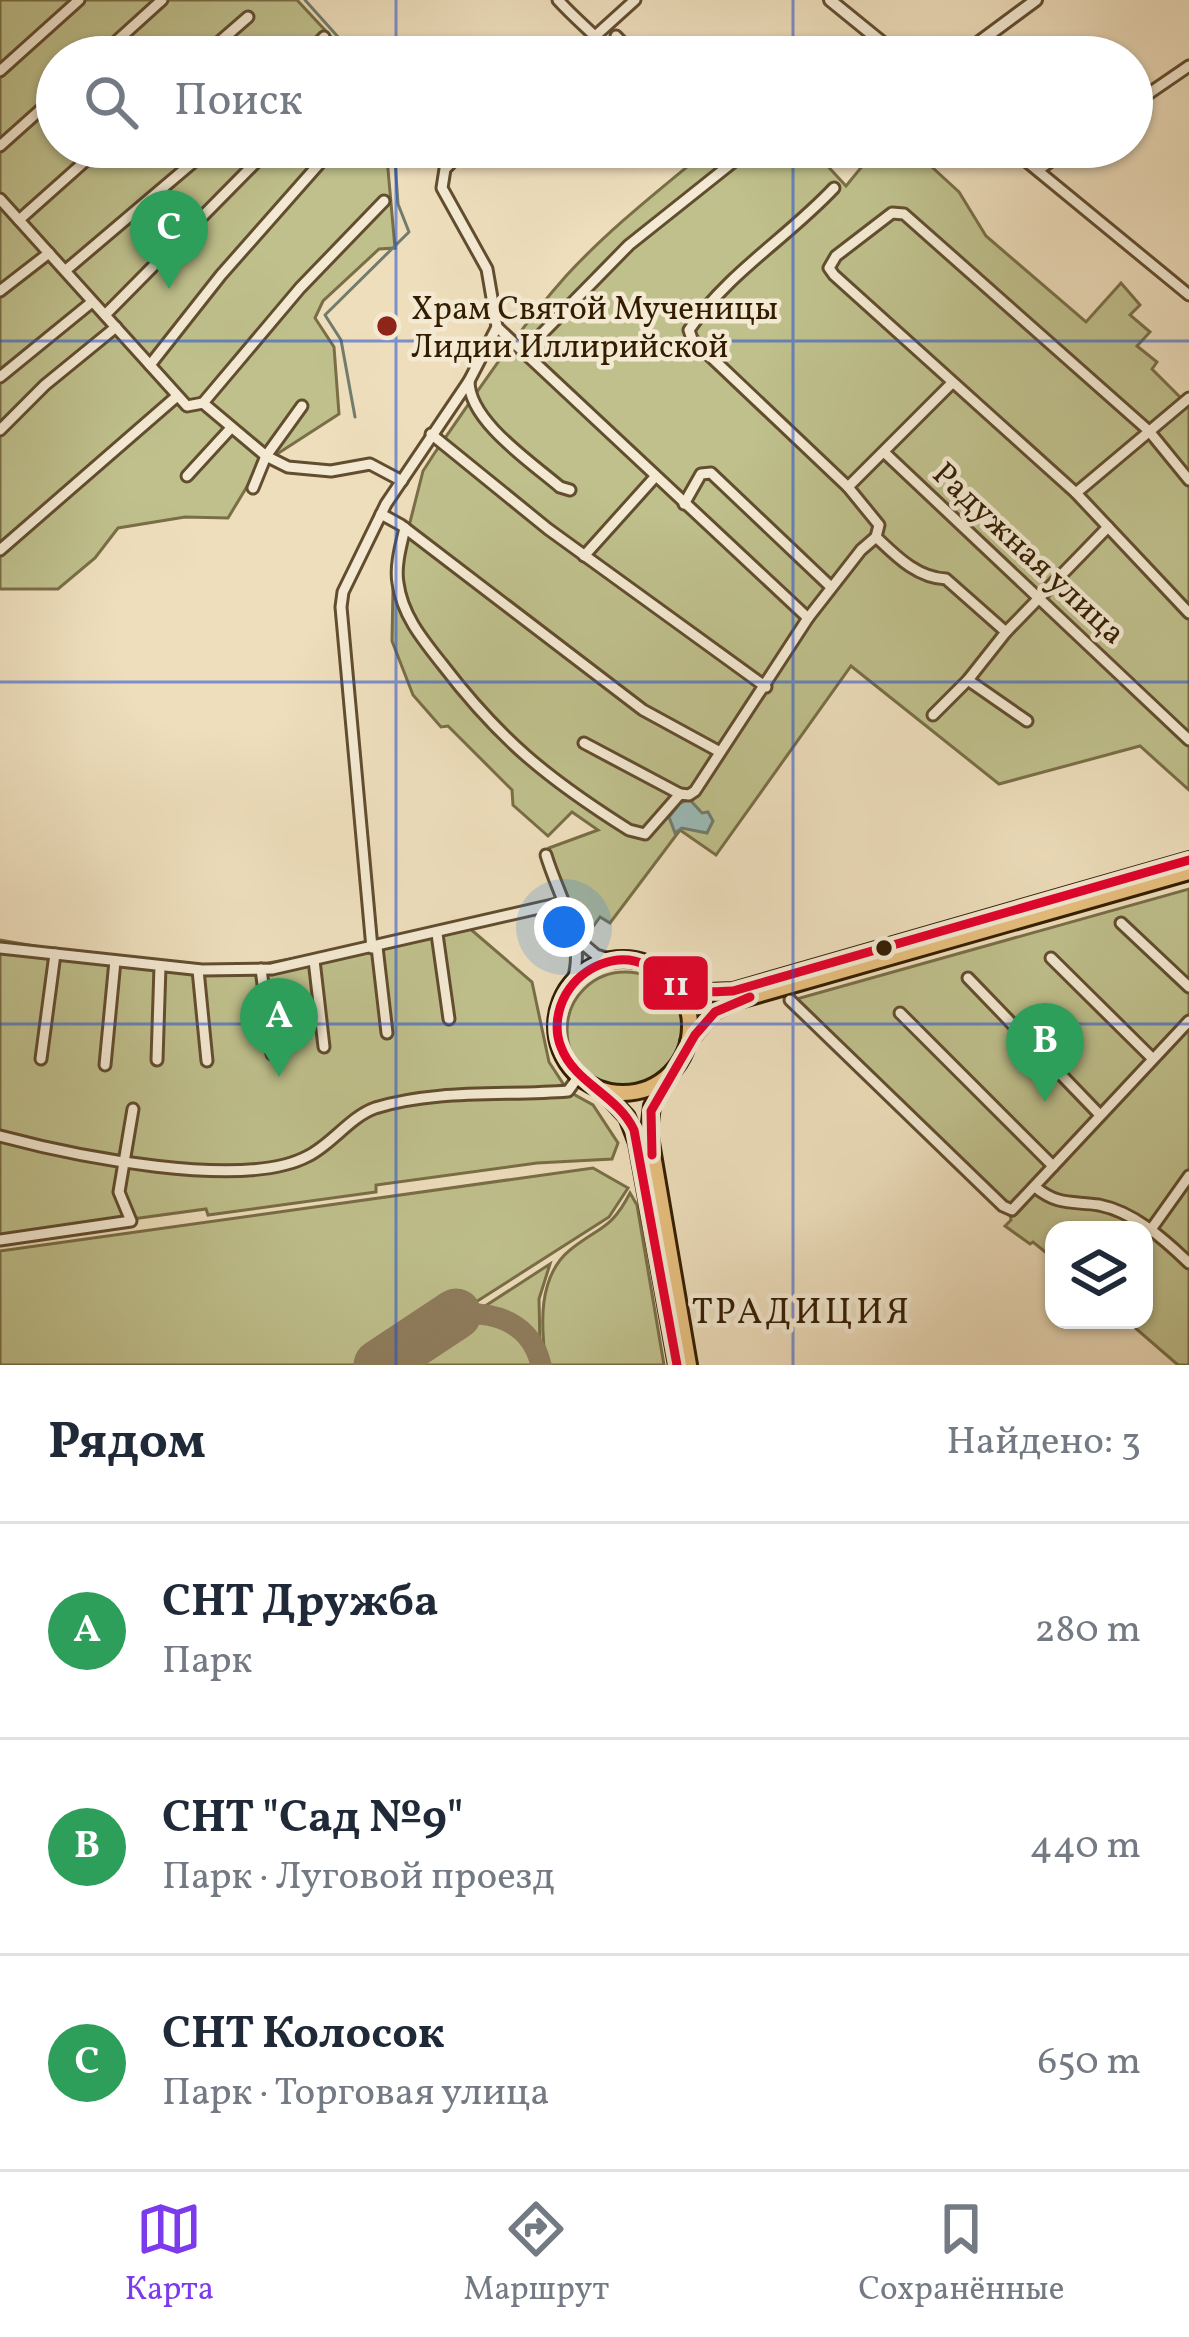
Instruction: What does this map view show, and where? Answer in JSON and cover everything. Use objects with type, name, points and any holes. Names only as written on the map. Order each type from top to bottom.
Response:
[{"type":"main road","points":[[677,1365],[637,1144],[627,1117],[563,1056],[557,1032],[559,1007],[571,985],[590,969],[614,960],[646,964],[674,983],[702,992],[733,991],[1189,860]]},
{"type":"main road","points":[[689,1365],[649,1131],[652,1106],[667,1077],[713,1012],[736,1001],[1189,872]]},
{"type":"main road","points":[[674,983],[688,1009],[688,1042]]},
{"type":"main road","points":[[600,1089],[637,1092],[667,1077]]},
{"type":"street","points":[[39,36],[79,0]]},
{"type":"street","points":[[121,36],[161,0]]},
{"type":"street","points":[[558,0],[578,23],[598,35],[635,0]]},
{"type":"street","points":[[830,0],[874,36]]},
{"type":"street","points":[[985,36],[1036,0]]},
{"type":"street","points":[[226,36],[248,17]]},
{"type":"street","points":[[0,71],[36,39]]},
{"type":"street","points":[[1153,91],[1189,66]]},
{"type":"street","points":[[0,146],[36,113]]},
{"type":"street","points":[[19,220],[77,168]]},
{"type":"street","points":[[66,270],[187,168]]},
{"type":"street","points":[[105,315],[250,168]]},
{"type":"street","points":[[150,365],[220,275],[315,168]]},
{"type":"street","points":[[387,1034],[340,607],[381,514],[470,381],[497,327],[487,269],[442,188],[448,168]]},
{"type":"street","points":[[526,350],[629,245],[726,168]]},
{"type":"street","points":[[1036,168],[1189,295]]},
{"type":"street","points":[[584,743],[680,794],[695,791],[808,618],[876,537],[879,524],[848,487],[692,339],[689,330],[728,284],[833,188]]},
{"type":"street","points":[[2,206],[187,406],[203,403],[300,288],[383,201]]},
{"type":"street","points":[[1189,480],[1149,431],[904,214],[892,213],[836,256],[829,268],[1076,493],[1189,613]]},
{"type":"street","points":[[0,291],[49,253]]},
{"type":"street","points":[[0,377],[92,302]]},
{"type":"street","points":[[0,430],[116,327]]},
{"type":"street","points":[[497,327],[808,618]]},
{"type":"street","points":[[470,381],[469,398],[482,416],[560,487],[570,490]]},
{"type":"street","points":[[848,487],[951,384]]},
{"type":"street","points":[[0,550],[176,398]]},
{"type":"street","points":[[1076,493],[1189,398]]},
{"type":"street","points":[[203,403],[266,456],[307,472],[370,464],[402,481]]},
{"type":"street","points":[[253,488],[266,456],[302,406]]},
{"type":"street","points":[[188,476],[231,428]]},
{"type":"street","points":[[431,434],[584,556],[766,686]]},
{"type":"street","name":"Радужная улица","points":[[886,454],[1189,740]]},
{"type":"street","points":[[684,504],[701,474],[711,473],[831,587]]},
{"type":"street","points":[[584,556],[655,477]]},
{"type":"street","points":[[381,514],[643,710],[720,752]]},
{"type":"street","points":[[933,715],[1108,527]]},
{"type":"street","points":[[405,528],[397,580],[417,632],[476,708],[531,764],[637,833],[652,829],[680,794]]},
{"type":"street","points":[[876,537],[901,561],[933,578],[946,579],[1006,632]]},
{"type":"street","points":[[968,680],[1027,721]]},
{"type":"street","points":[[546,855],[576,938],[577,965],[571,985]]},
{"type":"street","points":[[0,948],[198,970],[261,969],[437,934],[561,903]]},
{"type":"street","points":[[1121,923],[1189,987]]},
{"type":"street","points":[[437,934],[449,1019]]},
{"type":"street","points":[[576,938],[596,955],[614,960]]},
{"type":"street","points":[[41,1059],[55,954]]},
{"type":"street","points":[[1051,958],[1153,1058]]},
{"type":"street","points":[[314,960],[324,1047]]},
{"type":"street","points":[[105,1065],[115,961]]},
{"type":"street","points":[[157,1060],[160,966]]},
{"type":"street","points":[[261,969],[272,1054]]},
{"type":"street","points":[[198,970],[207,1061]]},
{"type":"street","points":[[968,978],[1100,1115]]},
{"type":"street","points":[[790,1000],[1003,1207],[1012,1210],[1189,1021]]},
{"type":"street","points":[[900,1013],[1054,1166]]},
{"type":"street","points":[[0,1136],[126,1163],[267,1169],[308,1157],[371,1109],[425,1099],[568,1091],[579,1076]]},
{"type":"street","points":[[0,1240],[131,1221],[119,1192],[133,1109]]},
{"type":"street","points":[[1153,1227],[1189,1176]]},
{"type":"street","points":[[1035,1187],[1063,1205],[1097,1205],[1135,1221]]},
{"type":"street","points":[[1153,1229],[1189,1263]]},
{"type":"green space","points":[[0,0],[297,0],[330,36],[36,36],[36,168],[388,168],[395,248],[379,249],[323,301],[315,318],[334,347],[339,414],[260,465],[228,518],[185,517],[118,528],[95,558],[58,589],[0,589]]},
{"type":"green space","points":[[686,168],[829,168],[846,186],[861,168],[933,168],[959,192],[986,236],[1086,322],[1121,283],[1140,305],[1130,315],[1150,332],[1137,346],[1157,362],[1152,369],[1189,406],[1189,790],[1140,746],[999,784],[851,666],[716,855],[680,830],[610,923],[600,917],[585,938],[573,921],[549,848],[598,830],[572,812],[548,836],[513,805],[512,790],[448,726],[441,727],[413,695],[392,641],[393,589],[423,471],[548,297]]},
{"type":"green space","points":[[1189,889],[1189,1365],[1178,1365],[1136,1329],[1153,1329],[1153,1221],[1045,1221],[1045,1252],[1030,1244],[1005,1226],[1011,1220],[1009,1207],[793,1000]]},
{"type":"green space","points":[[468,927],[532,982],[549,1062],[568,1091],[593,1105],[618,1143],[612,1159],[537,1163],[376,1185],[376,1192],[0,1237],[0,940],[162,968],[268,963]]},
{"type":"green space","points":[[625,972],[647,977],[666,989],[678,1008],[683,1030],[678,1052],[666,1071],[647,1083],[625,1088],[603,1083],[584,1071],[572,1052],[567,1030],[572,1008],[584,989],[603,977]]},
{"type":"green space","points":[[593,1168],[628,1188],[609,1217],[377,1365],[0,1365],[0,1251]]},
{"type":"green space","points":[[630,1193],[637,1205],[664,1365],[546,1365],[544,1303],[552,1274],[570,1250],[611,1221]]},
{"type":"green space","points":[[550,1264],[539,1299],[540,1345],[516,1319],[482,1308]]},
{"type":"green space","points":[[480,1316],[517,1330],[536,1365],[394,1365],[453,1326]]},
{"type":"water","points":[[693,798],[713,821],[707,833],[682,828],[675,833],[669,817],[680,803]]},
{"type":"waterway","points":[[305,0],[337,36]]},
{"type":"waterway","points":[[355,417],[341,340],[325,315],[409,232],[398,204],[395,168]]},
{"type":"taxiway","points":[[456,1314],[485,1315],[510,1323],[529,1339],[541,1365]]},
{"type":"runway","points":[[379,1365],[456,1314]]},
{"type":"transit line","name":"11","points":[[677,1365],[634,1130],[618,1107],[576,1070],[559,1040],[560,1007],[581,976],[601,964],[635,961],[693,990],[733,991],[1189,860]]},
{"type":"transit line","name":"11","points":[[652,1155],[651,1111],[695,1035],[715,1012],[750,997]]},
{"type":"place","name":"СНТ Колосок","points":[[169,289]]},
{"type":"place","name":"Храм Святой Мученицы Лидии Иллирийской","points":[[387,326]]},
{"type":"place","name":"СНТ Дружба","points":[[279,1077]]},
{"type":"place","name":"СНТ \"Сад №9\"","points":[[1045,1102]]},
{"type":"district","name":"ТРАДИЦИЯ","points":[[802,1310]]}]
